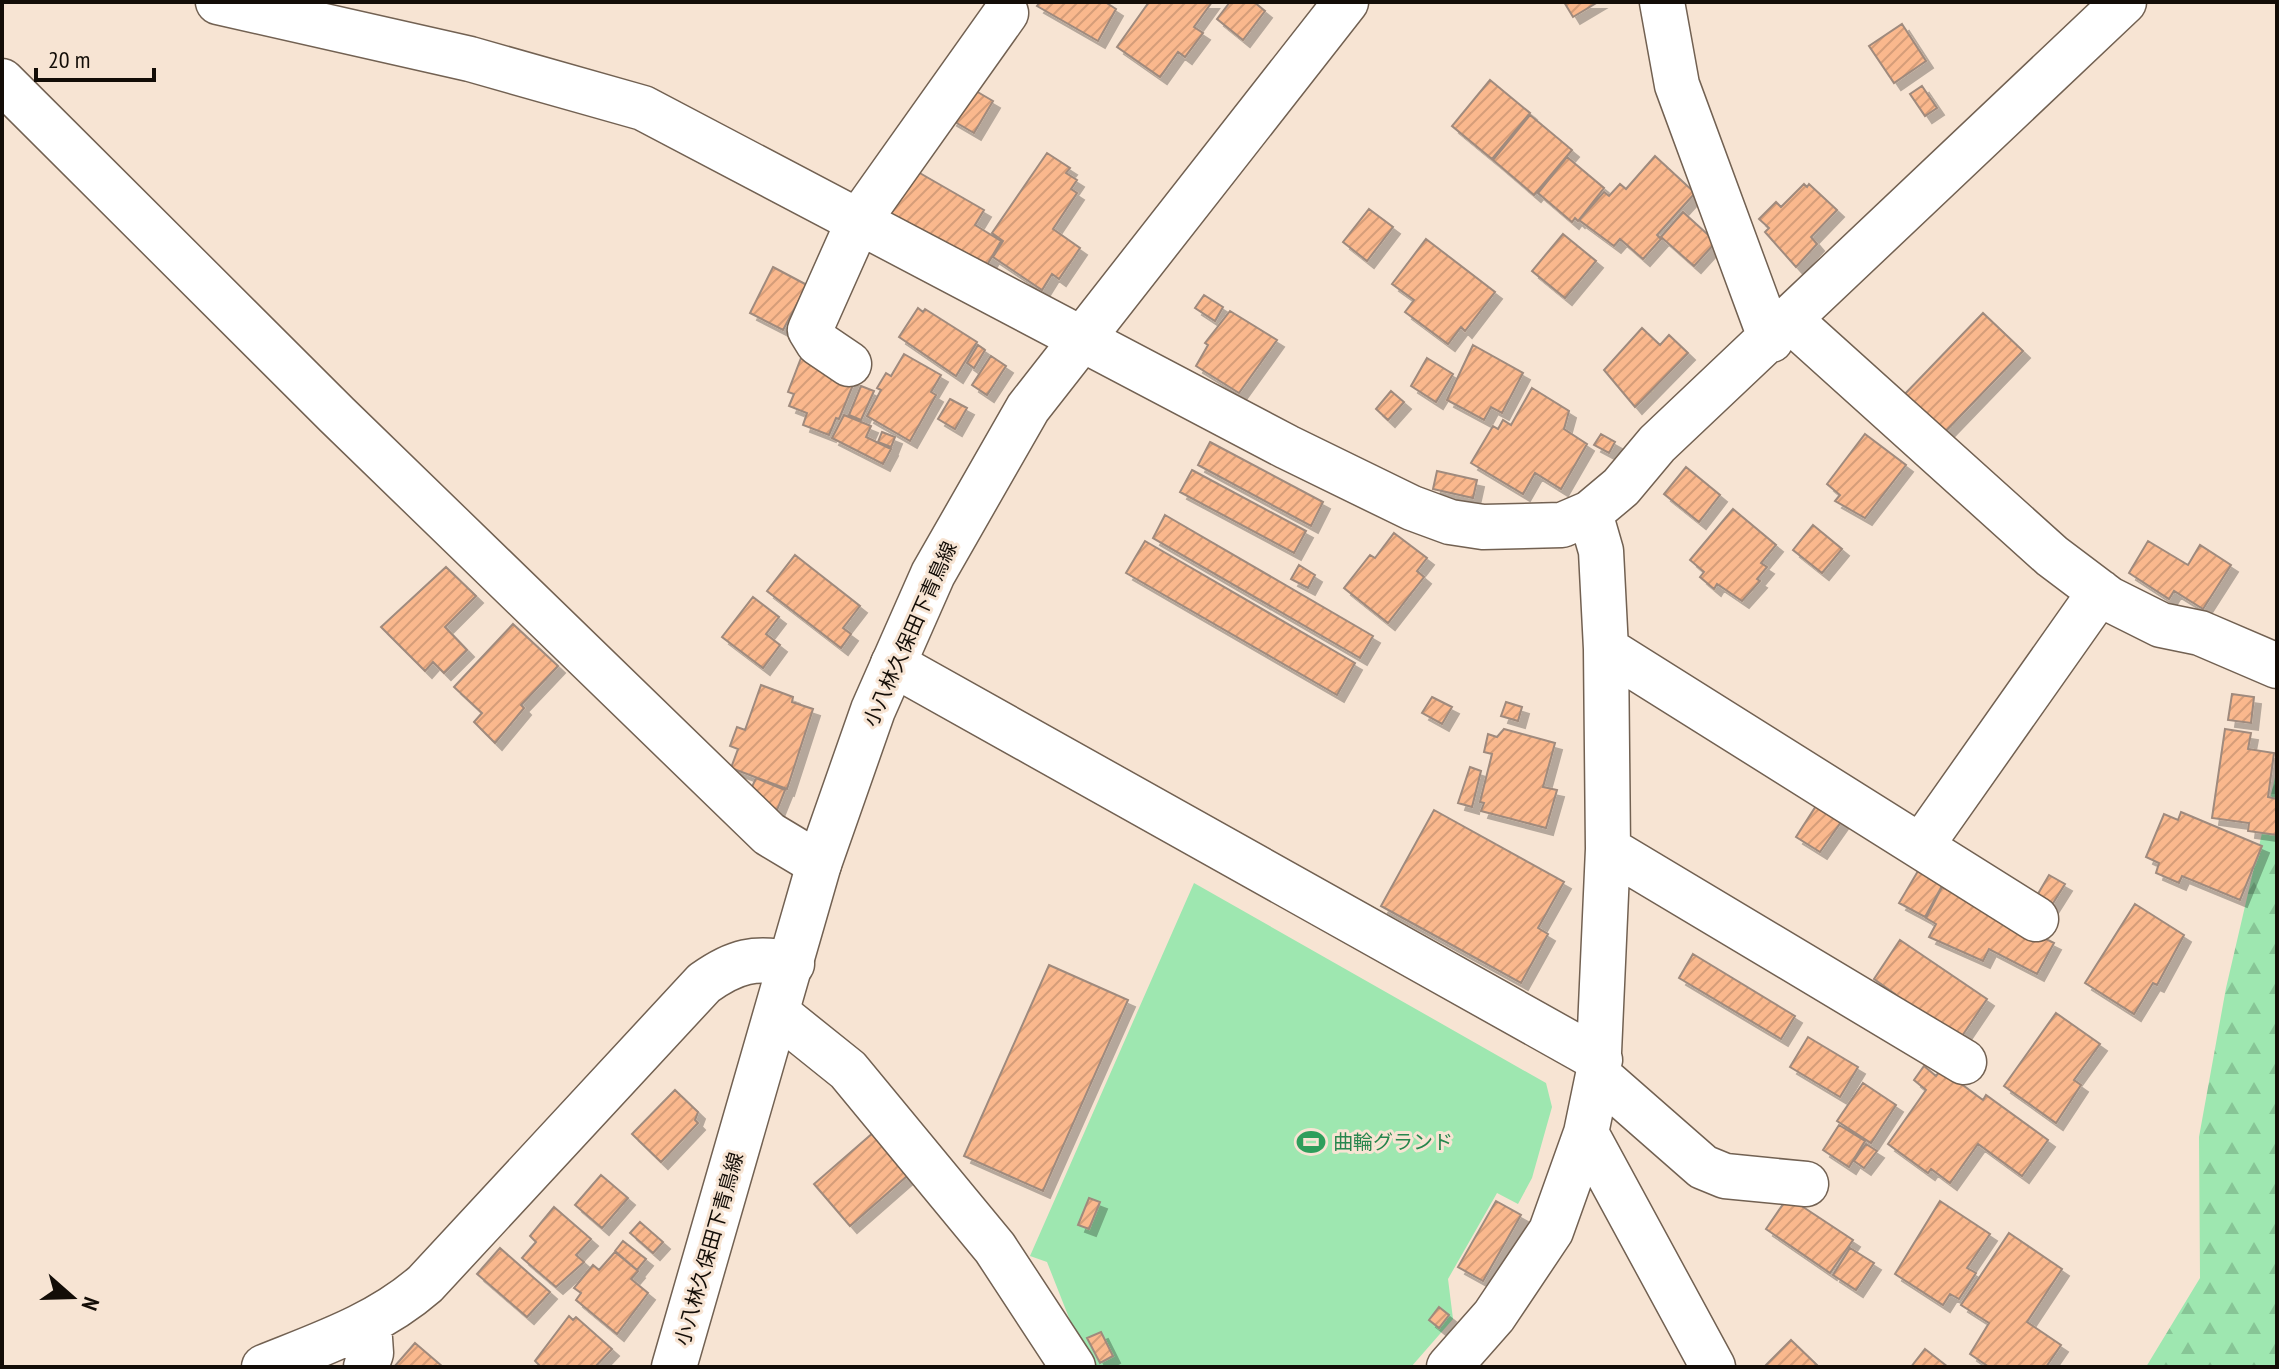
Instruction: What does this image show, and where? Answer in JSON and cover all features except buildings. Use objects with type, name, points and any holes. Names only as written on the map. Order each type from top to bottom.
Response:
[{"type":"street","points":[[218,2],[470,59],[606,95],[643,108],[1287,447],[1412,508],[1450,522],[1483,527],[1562,525],[1590,513],[1621,487],[1657,444],[1781,330],[1950,164],[2124,2]]},
{"type":"street","name":"小八林久保田下青鳥線","points":[[674,1367],[819,864],[893,664],[933,574],[1028,408],[1346,2]]},
{"type":"street","points":[[1662,2],[1677,85],[1781,330],[2052,556],[2100,592],[2161,625],[2200,633],[2277,666]]},
{"type":"street","points":[[849,364],[818,343],[810,330],[859,220],[1006,13]]},
{"type":"street","points":[[2,81],[337,415],[769,834],[819,864]]},
{"type":"street","points":[[1449,1367],[1494,1316],[1551,1231],[1586,1133],[1599,1068],[1608,849],[1606,649],[1601,551],[1590,513]]},
{"type":"street","points":[[1921,846],[2100,592]]},
{"type":"street","points":[[1606,649],[2036,919]]},
{"type":"street","points":[[893,664],[1599,1068],[1703,1167],[1725,1176],[1806,1184]]},
{"type":"street","points":[[1608,849],[1964,1062]]},
{"type":"street","points":[[264,1367],[369,1324],[399,1307],[425,1284],[704,983],[729,965],[756,958],[792,964]]},
{"type":"street","points":[[777,1013],[848,1070],[995,1248],[1073,1367]]},
{"type":"street","points":[[1586,1133],[1713,1367]]},
{"type":"street","points":[[366,1367],[371,1353],[369,1324]]},
{"type":"green space","points":[[2277,744],[2277,1367],[2146,1367],[2200,1278],[2199,1137],[2226,988],[2276,773]]},
{"type":"green space","name":"曲輪グランド","points":[[1194,883],[1546,1083],[1552,1107],[1532,1178],[1518,1204],[1497,1193],[1448,1279],[1453,1319],[1411,1367],[1092,1367],[1047,1262],[1030,1256]]},
{"type":"place","name":"曲輪グランド","points":[[1311,1142]]}]
